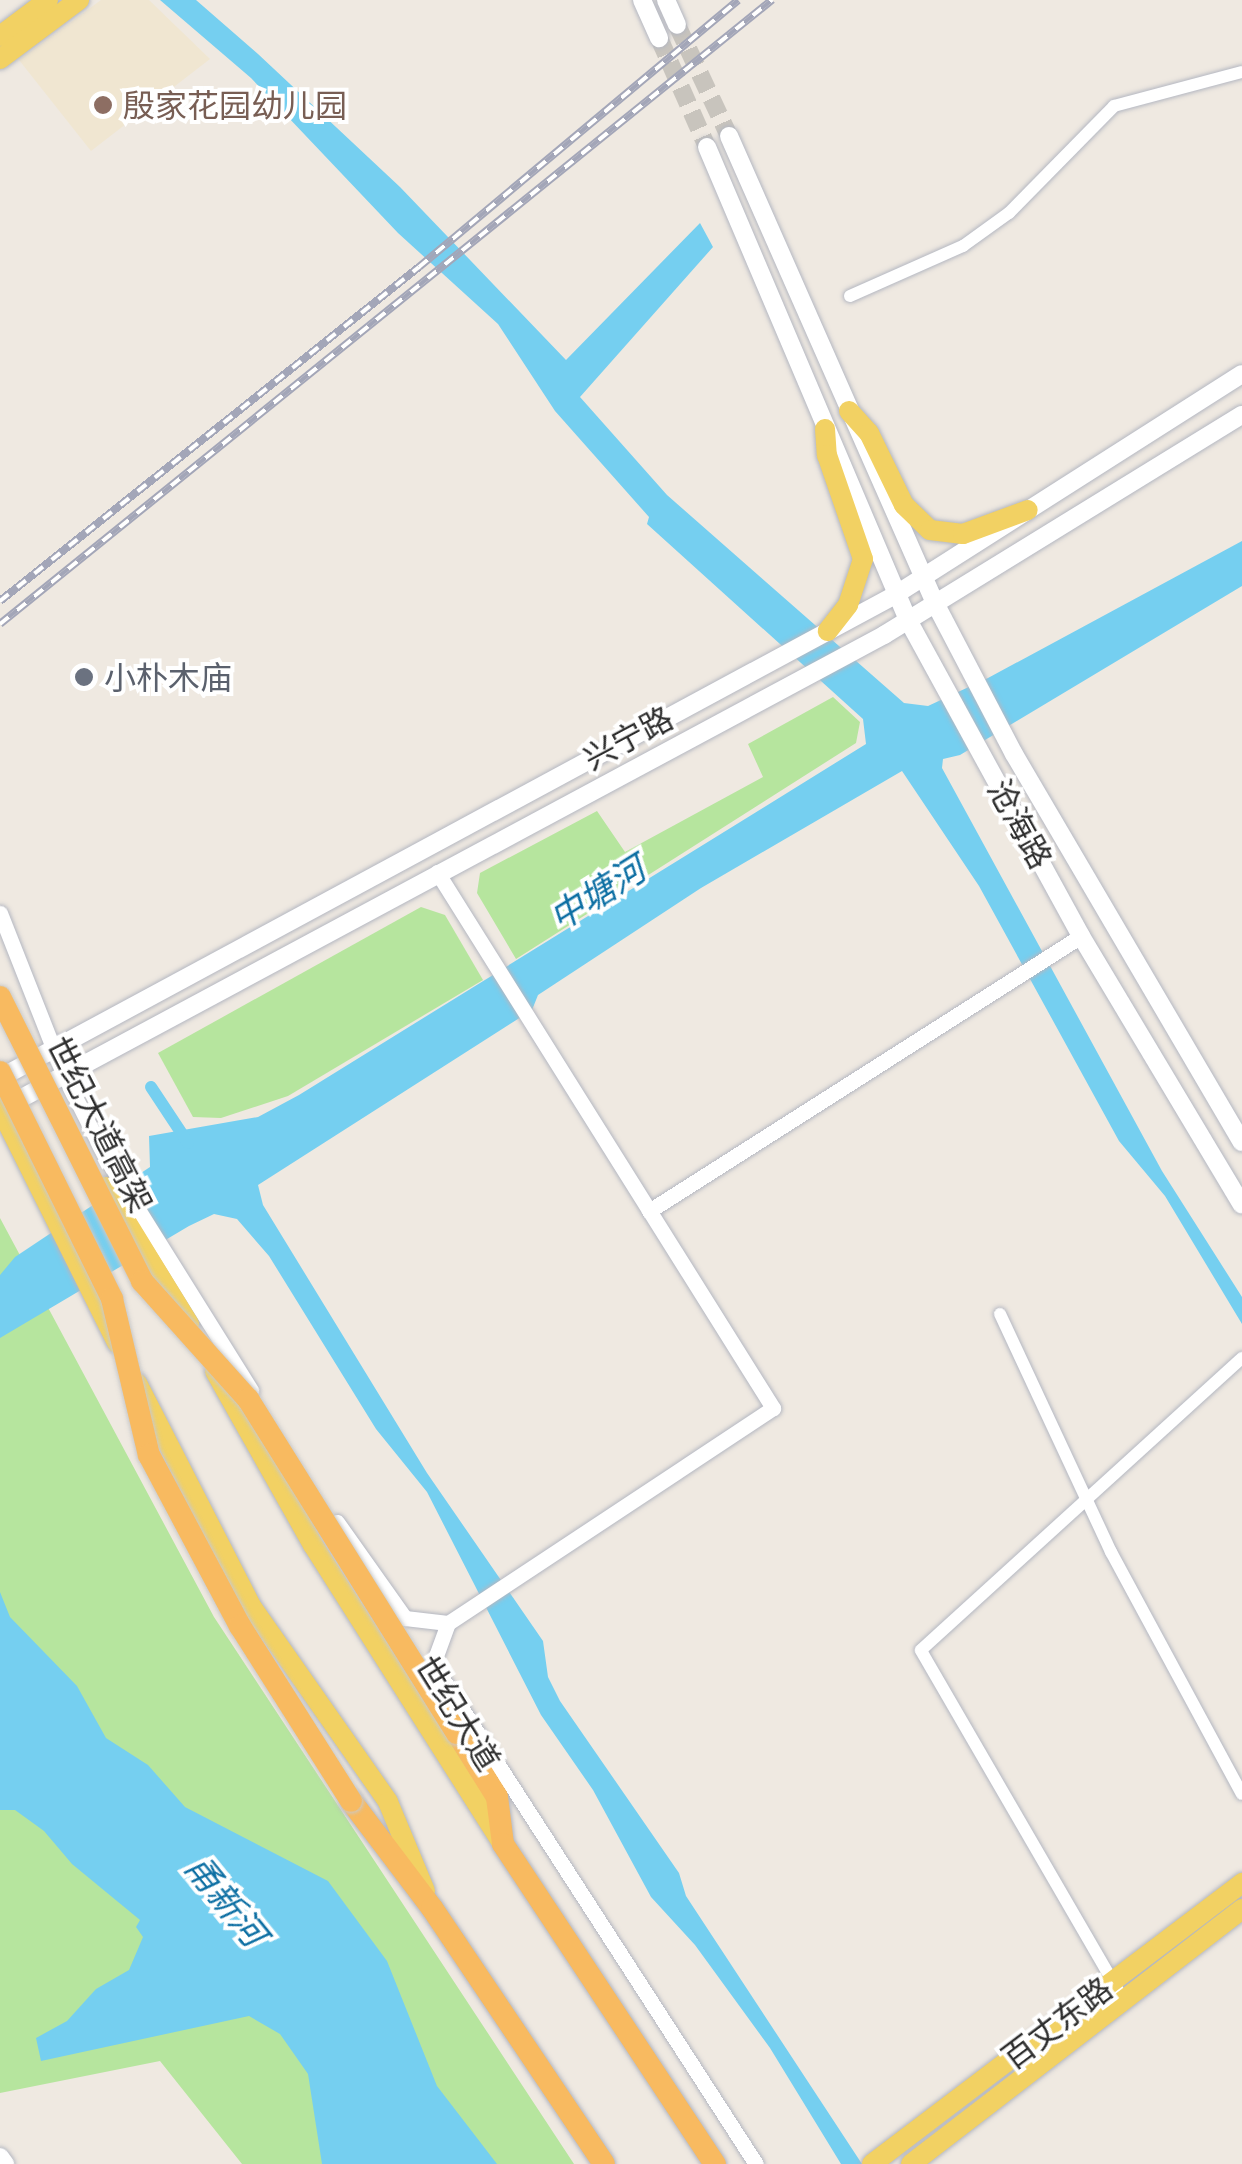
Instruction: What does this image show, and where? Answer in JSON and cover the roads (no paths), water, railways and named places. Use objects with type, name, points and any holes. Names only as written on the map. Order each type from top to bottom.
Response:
[{"type":"highway","name":"世纪大道高架","points":[[0,996],[154,1283],[248,1399],[497,1797],[502,1844]]},
{"type":"highway","name":"世纪大道高架","points":[[0,1074],[107,1307],[149,1456],[240,1626],[351,1802],[432,1908]]},
{"type":"highway","name":"世纪大道","points":[[502,1844],[715,2164]]},
{"type":"highway","points":[[432,1908],[604,2164]]},
{"type":"main road","points":[[0,36],[48,0]]},
{"type":"main road","points":[[0,60],[79,0]]},
{"type":"main road","points":[[642,0],[659,38]]},
{"type":"main road","points":[[666,0],[677,25]]},
{"type":"main road","name":"沧海路","points":[[728,136],[935,603],[999,726],[1242,1142]]},
{"type":"main road","name":"沧海路","points":[[706,147],[802,361],[825,429],[895,595],[1082,936],[1242,1204]]},
{"type":"main road","name":"兴宁路","points":[[0,1074],[895,595],[1242,374]]},
{"type":"main road","name":"沧海路","points":[[849,411],[869,433],[904,506],[930,530],[963,534],[1028,510]]},
{"type":"main road","name":"兴宁路","points":[[0,1109],[155,1021],[853,652],[1242,414]]},
{"type":"main road","name":"沧海路","points":[[825,429],[827,454],[863,559],[848,605],[828,631]]},
{"type":"main road","points":[[0,980],[57,1076]]},
{"type":"main road","name":"世纪大道","points":[[57,1076],[100,1179],[154,1283],[502,1844]]},
{"type":"main road","points":[[0,1109],[107,1307],[251,1606],[388,1802],[432,1908]]},
{"type":"main road","name":"百丈东路","points":[[912,2163],[1242,1883]]},
{"type":"main road","name":"百丈东路","points":[[872,2164],[1242,1908]]},
{"type":"main road","points":[[0,2157],[5,2164]]},
{"type":"street","points":[[850,296],[963,246],[1009,213],[1114,106],[1242,72]]},
{"type":"street","points":[[57,1076],[155,1236],[392,1603],[422,1624],[448,1623],[773,1408],[438,872]]},
{"type":"street","points":[[0,913],[46,1052]]},
{"type":"street","points":[[649,1211],[1082,936]]},
{"type":"street","points":[[1000,1314],[1087,1499],[1242,1794]]},
{"type":"street","points":[[1117,1991],[921,1650],[1242,1358]]},
{"type":"street","points":[[448,1623],[433,1664],[445,1690],[756,2164]]},
{"type":"water","points":[[160,0],[196,0],[258,54],[400,187],[566,360],[700,223],[713,247],[580,397],[667,495],[904,703],[928,706],[988,678],[1242,541],[1242,586],[960,755],[943,759],[942,768],[1162,1171],[1242,1297],[1242,1324],[1165,1196],[1119,1141],[979,886],[902,771],[701,888],[538,995],[532,1010],[258,1185],[263,1205],[427,1473],[543,1641],[548,1677],[560,1701],[679,1873],[686,1896],[862,2164],[841,2164],[770,2048],[695,1945],[651,1897],[593,1790],[541,1715],[427,1492],[376,1429],[269,1256],[237,1219],[214,1214],[189,1226],[0,1338],[0,1275],[15,1257],[150,1167],[149,1136],[258,1117],[299,1095],[866,744],[863,719],[647,524],[649,517],[555,411],[498,324],[398,233],[251,78]]},
{"type":"water","name":"甬新河","points":[[0,1592],[10,1617],[77,1686],[106,1738],[148,1765],[185,1807],[328,1881],[387,1961],[437,2086],[497,2164],[322,2164],[308,2074],[280,2034],[249,2016],[41,2061],[36,2038],[67,2021],[96,1989],[129,1970],[143,1937],[136,1927],[140,1920],[72,1864],[44,1831],[15,1810],[0,1810]]},
{"type":"waterway","points":[[151,1087],[188,1143]]},
{"type":"tunnel","points":[[677,25],[729,136]]},
{"type":"tunnel","points":[[659,38],[707,147]]},
{"type":"railway","points":[[0,601],[419,267],[738,0]]},
{"type":"railway","points":[[0,624],[772,0]]},
{"type":"place","name":"殷家花园幼儿园","points":[[103,105]]},
{"type":"place","name":"小朴木庙","points":[[84,677]]},
{"type":"water label","name":"中塘河","points":[[597,893]]}]
